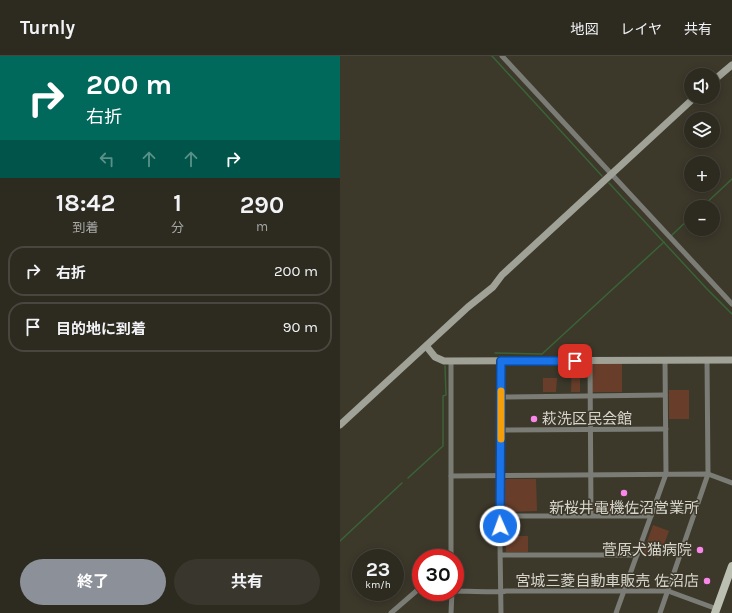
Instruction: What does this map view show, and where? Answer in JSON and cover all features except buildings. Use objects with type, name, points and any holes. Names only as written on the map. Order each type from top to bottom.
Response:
[{"type":"main road","points":[[716,611],[732,566]]},
{"type":"street","points":[[502,56],[732,304]]},
{"type":"street","points":[[720,75],[732,65]]},
{"type":"street","points":[[340,425],[687,104]]},
{"type":"street","points":[[426,347],[435,357],[451,362],[732,360]]},
{"type":"street","points":[[616,613],[666,474],[665,360]]},
{"type":"street","points":[[660,613],[708,474],[707,360]]},
{"type":"street","points":[[501,361],[501,613]]},
{"type":"street","points":[[590,361],[591,515]]},
{"type":"street","points":[[451,362],[451,549]]},
{"type":"street","points":[[501,397],[665,395]]},
{"type":"street","points":[[501,430],[666,429]]},
{"type":"street","points":[[451,476],[500,474],[708,474],[732,483]]},
{"type":"street","points":[[500,516],[651,516]]},
{"type":"street","points":[[501,555],[638,555]]},
{"type":"street","points":[[464,590],[501,592],[624,590],[668,591],[716,611]]},
{"type":"street","points":[[391,613],[412,594]]},
{"type":"street","points":[[452,601],[452,613]]},
{"type":"shaded area","points":[[593,363],[622,363],[622,392],[593,392],[590,390],[590,366]]},
{"type":"shaded area","points":[[572,365],[577,365],[577,378],[580,378],[580,392],[571,392]]},
{"type":"shaded area","points":[[543,378],[557,378],[556,392],[543,392]]},
{"type":"shaded area","points":[[669,390],[689,390],[689,419],[669,419]]},
{"type":"shaded area","points":[[507,479],[536,479],[537,511],[506,512],[504,510],[503,481]]},
{"type":"shaded area","points":[[612,502],[612,514],[598,514],[594,511],[594,503]]},
{"type":"shaded area","points":[[653,525],[669,531],[659,558],[643,553]]},
{"type":"shaded area","points":[[505,536],[528,536],[528,552],[506,552]]},
{"type":"waterway","points":[[492,56],[602,176]]},
{"type":"waterway","points":[[710,200],[732,179]]},
{"type":"waterway","points":[[609,183],[732,314]]},
{"type":"waterway","points":[[672,235],[684,224]]},
{"type":"waterway","points":[[495,353],[542,354],[664,242]]},
{"type":"waterway","points":[[408,478],[443,446],[443,396],[446,395],[445,366]]},
{"type":"waterway","points":[[340,541],[402,483]]},
{"type":"slow traffic","points":[[501,391],[501,439]]},
{"type":"place","name":"萩洗区民会館","points":[[534,419]]},
{"type":"place","name":"新桜井電機佐沼営業所","points":[[624,493]]},
{"type":"place","name":"菅原犬猫病院","points":[[700,550]]},
{"type":"place","name":"宮城三菱自動車販売 佐沼店","points":[[707,581]]},
{"type":"route","points":[[500,526],[499,479],[501,361],[575,361]]}]
